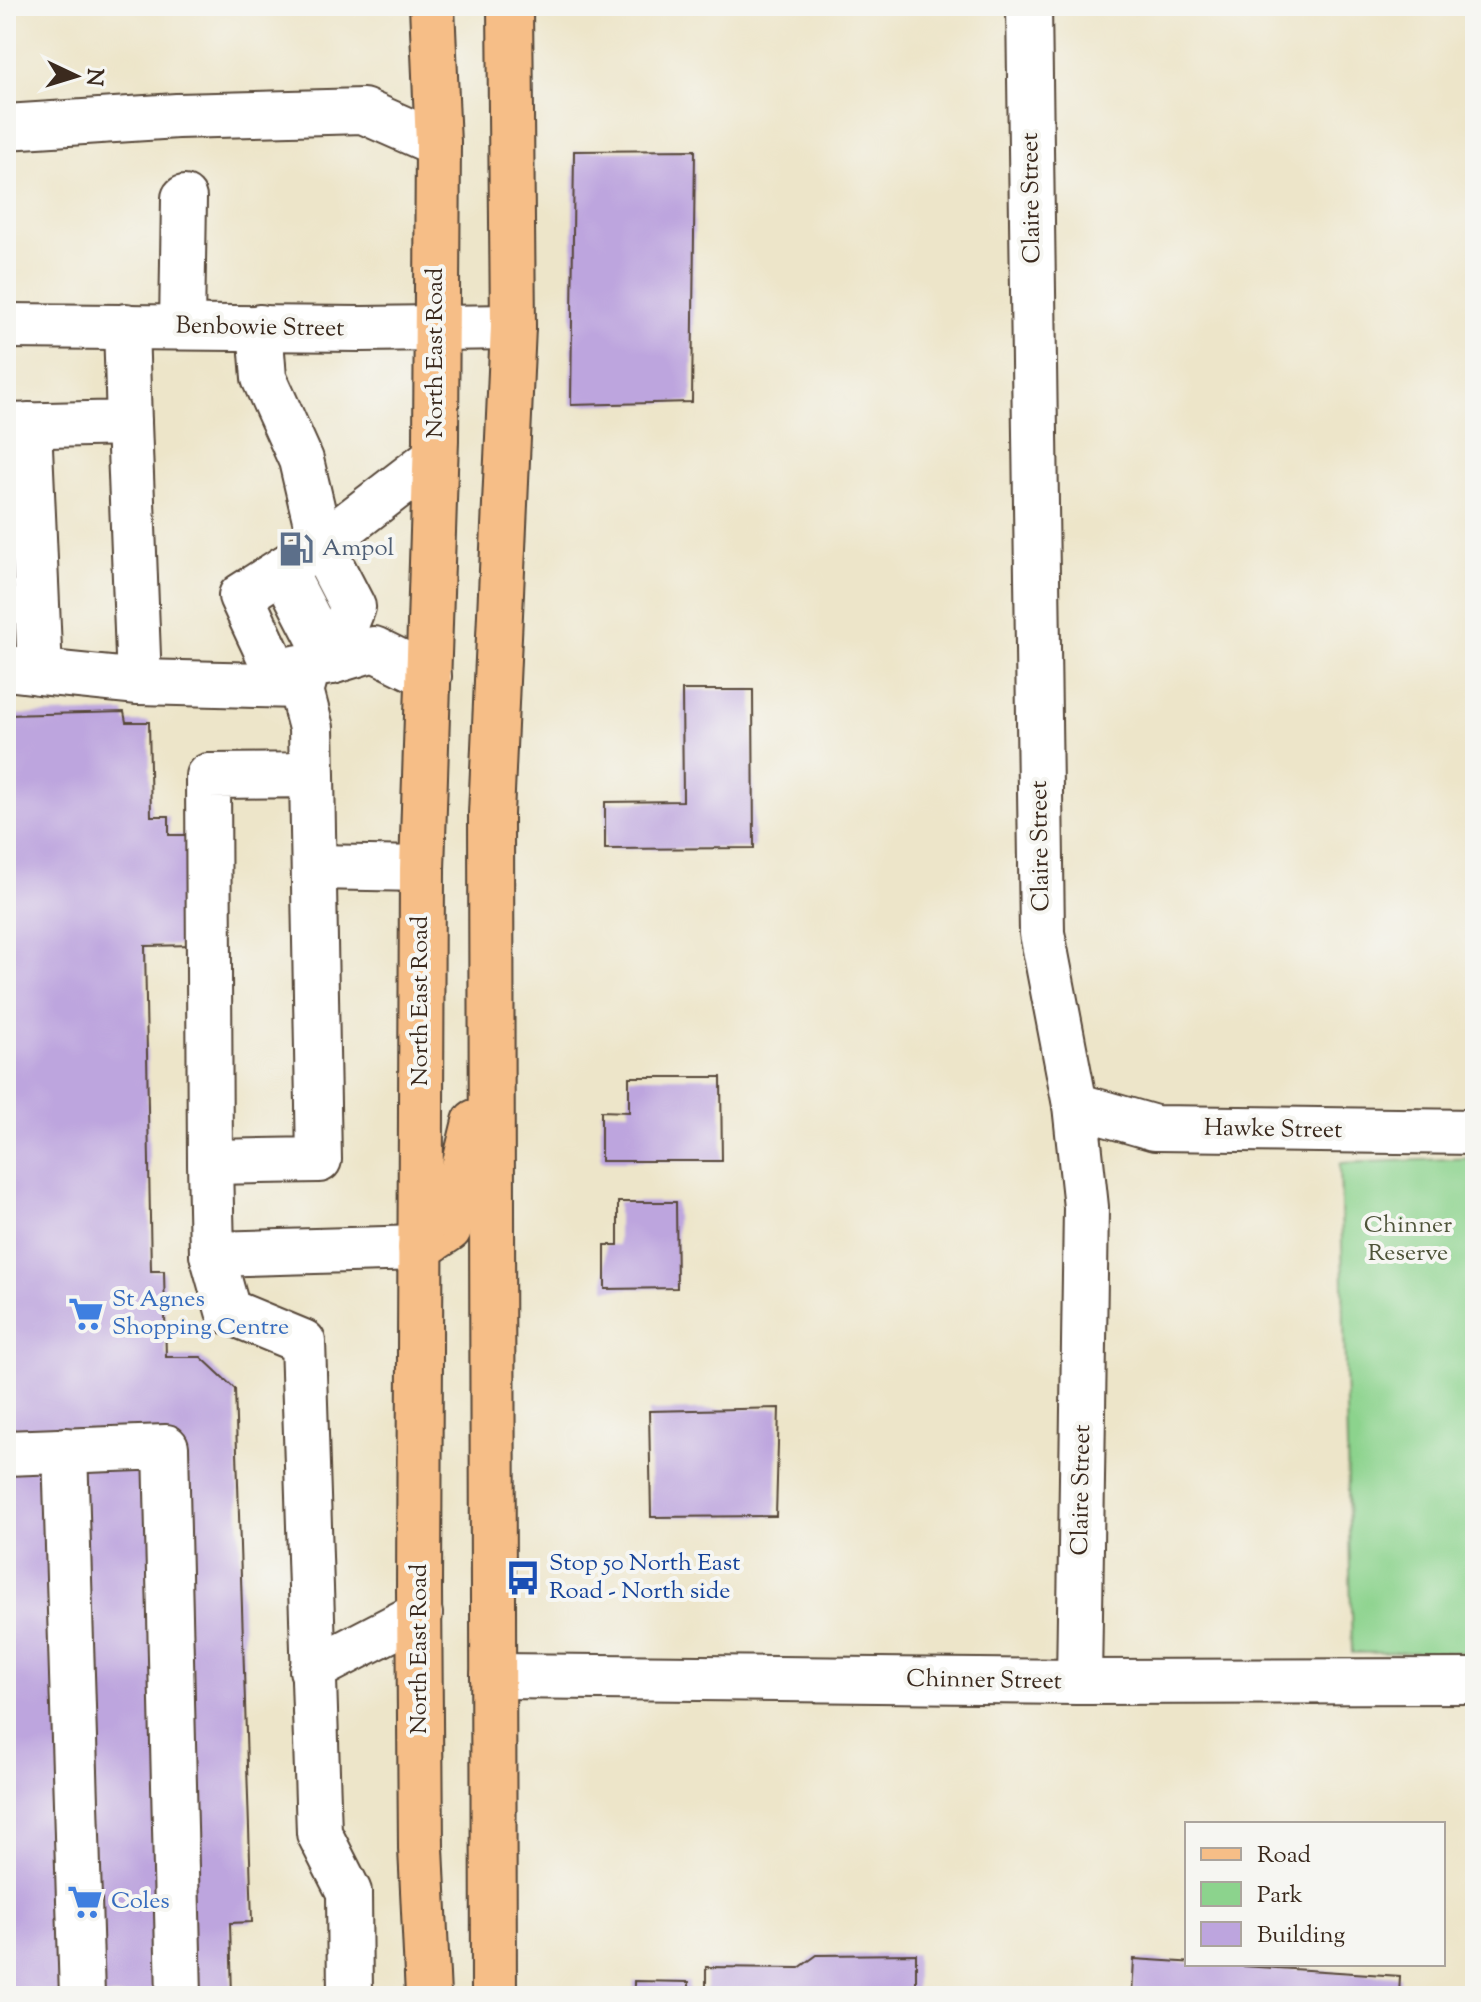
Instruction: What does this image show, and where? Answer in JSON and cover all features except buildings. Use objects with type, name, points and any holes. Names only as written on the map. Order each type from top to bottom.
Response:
[{"type":"main road","name":"North East Road","points":[[428,1996],[421,1848],[420,1248],[422,869],[437,328],[438,144],[432,6]]},
{"type":"main road","points":[[496,1991],[491,814],[513,327],[510,6]]},
{"type":"main road","points":[[420,1248],[449,1229],[492,1058]]},
{"type":"street","name":"Claire Street","points":[[1029,6],[1042,933],[1075,1105],[1086,1207],[1079,1682]]},
{"type":"street","points":[[6,127],[177,116],[363,111],[438,144]]},
{"type":"street","points":[[182,326],[184,198]]},
{"type":"street","name":"Benbowie Street","points":[[6,326],[513,327]]},
{"type":"street","points":[[126,326],[139,682]]},
{"type":"street","points":[[260,327],[264,378],[301,460],[283,570],[296,654],[315,674]]},
{"type":"street","points":[[129,423],[18,426],[23,670],[139,682],[315,674],[374,649],[429,676]]},
{"type":"street","points":[[283,570],[435,457]]},
{"type":"street","points":[[210,1162],[319,1160],[311,728],[315,674],[353,607],[283,570]]},
{"type":"street","points":[[312,775],[208,776],[212,1254],[228,1311],[303,1342],[319,1833],[349,1892],[350,1996]]},
{"type":"street","points":[[314,867],[422,869]]},
{"type":"street","name":"Hawke Street","points":[[1075,1105],[1155,1128],[1475,1132]]},
{"type":"street","points":[[212,1254],[420,1248]]},
{"type":"street","points":[[6,1453],[166,1447],[179,1996]]},
{"type":"street","points":[[65,1450],[82,1996]]},
{"type":"street","points":[[312,1670],[420,1614]]},
{"type":"street","name":"Chinner Street","points":[[493,1676],[1079,1682],[1475,1681]]},
{"type":"green space","name":"Chinner Reserve","points":[[1475,1158],[1475,1652],[1352,1653],[1340,1163]]},
{"type":"place","name":"Ampol","points":[[296,549]]},
{"type":"place","name":"St Agnes Shopping Centre","points":[[86,1314]]},
{"type":"place","name":"Stop 50 North East Road - North side","points":[[523,1578]]},
{"type":"place","name":"Coles","points":[[85,1902]]}]
